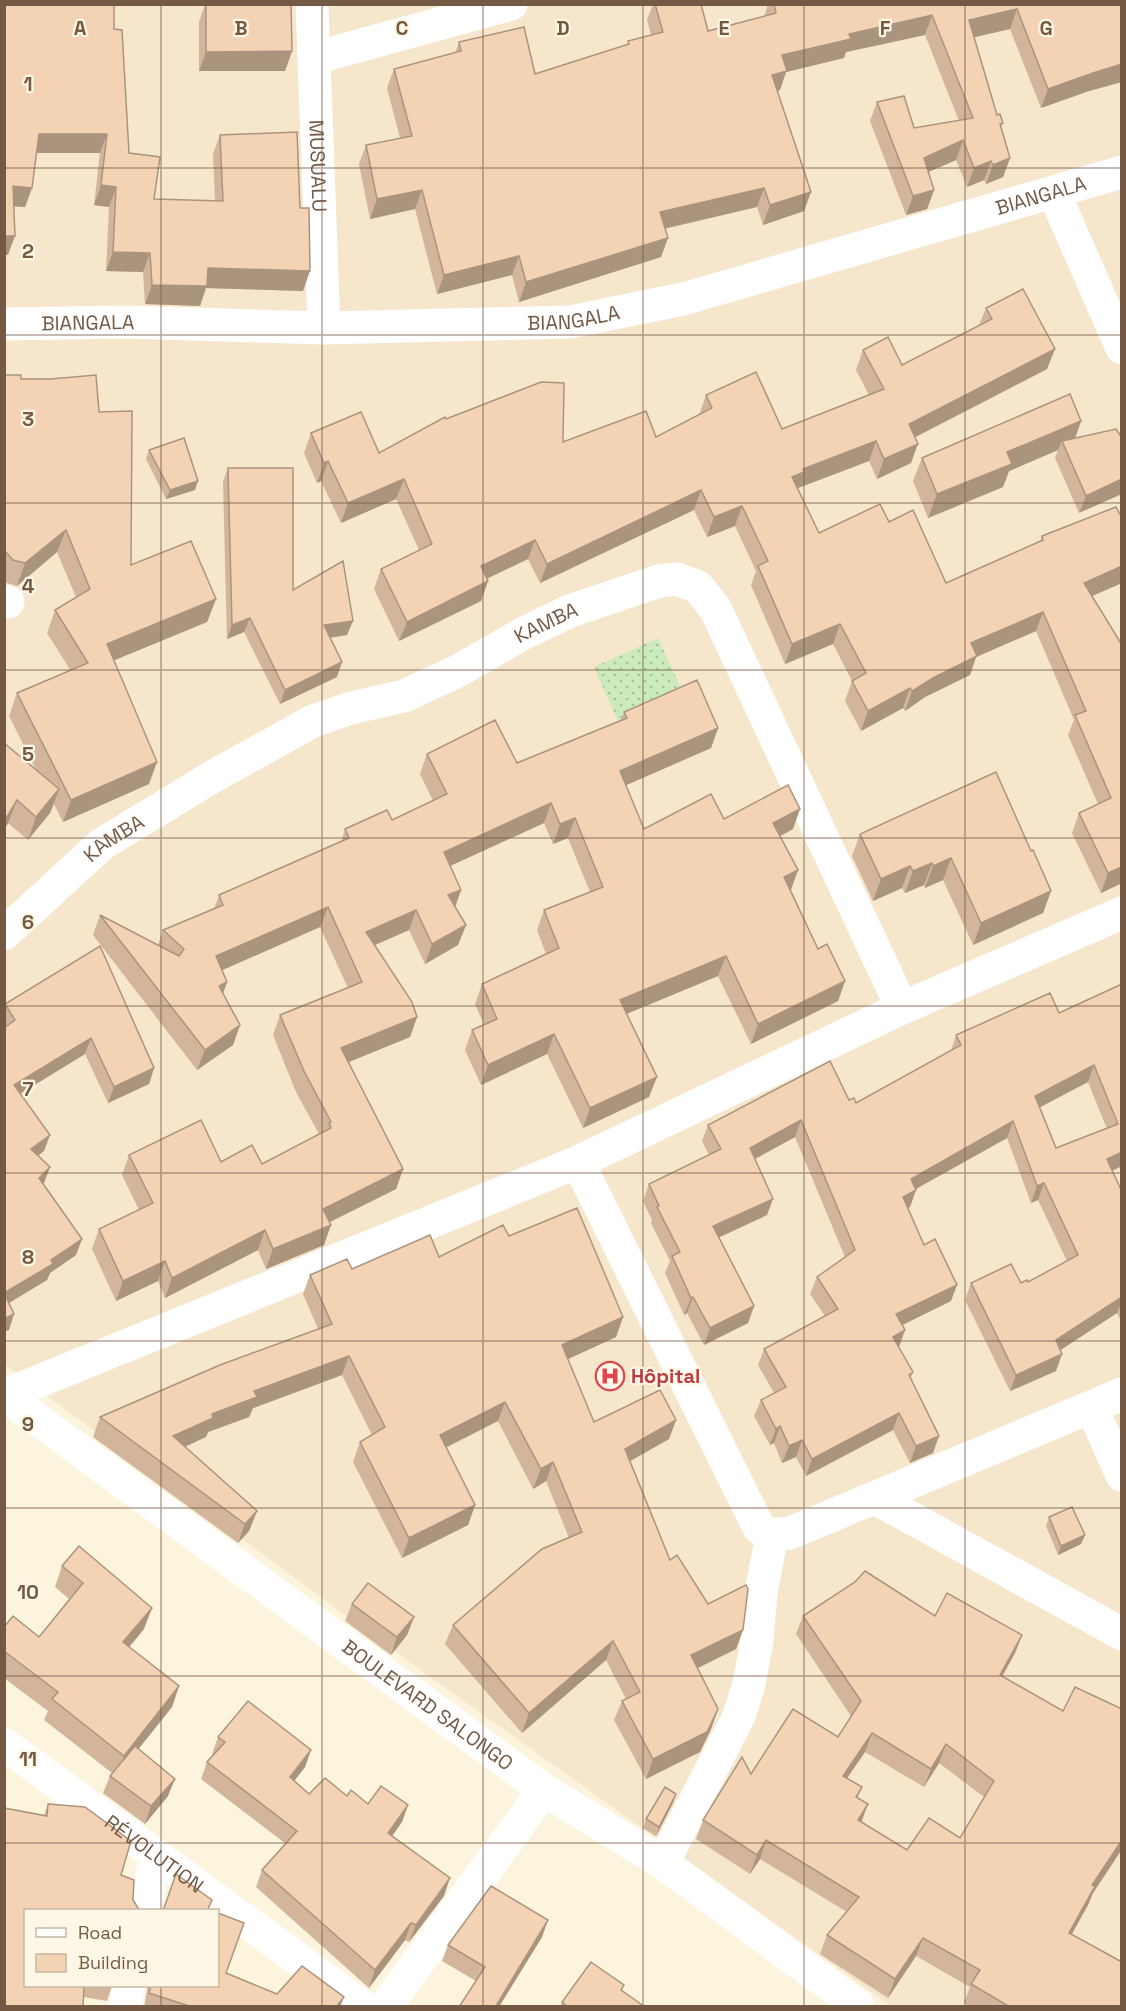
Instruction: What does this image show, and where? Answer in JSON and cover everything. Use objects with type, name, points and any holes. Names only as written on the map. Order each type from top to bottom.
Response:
[{"type":"street","name":"MUSUALU","points":[[312,4],[324,328]]},
{"type":"street","points":[[314,58],[511,4]]},
{"type":"street","name":"BIANGALA","points":[[4,324],[124,322],[324,328],[570,322],[683,299],[1122,172]]},
{"type":"street","points":[[1054,193],[1122,348]]},
{"type":"street","name":"KAMBA","points":[[4,934],[102,844],[214,776],[313,721],[351,708],[404,696],[458,671],[522,634],[570,611],[659,581],[677,579],[699,587],[715,608],[902,1008]]},
{"type":"street","points":[[5,1395],[578,1162],[902,1008],[1122,913]]},
{"type":"street","points":[[578,1162],[759,1528],[772,1535],[790,1533],[1122,1394]]},
{"type":"street","name":"BOULEVARD SALONGO","points":[[5,1395],[544,1790],[663,1863],[858,2007]]},
{"type":"street","points":[[1092,1408],[1122,1475]]},
{"type":"street","points":[[875,1498],[1122,1634]]},
{"type":"street","points":[[663,1863],[739,1716],[749,1683],[757,1640],[761,1593],[772,1535]]},
{"type":"street","name":"RÉVOLUTION","points":[[4,1744],[362,2007]]},
{"type":"street","points":[[386,2007],[544,1790]]},
{"type":"street","points":[[145,1909],[156,1855]]},
{"type":"street","points":[[125,2007],[129,1987]]},
{"type":"shaded area","points":[[5,5],[1121,5],[1121,2006],[891,2006],[405,1659],[5,1365]]},
{"type":"green space","points":[[658,638],[683,693],[618,721],[594,667]]},
{"type":"building","points":[[4,4],[114,4],[114,29],[122,30],[129,153],[160,157],[154,199],[223,201],[220,135],[297,132],[300,208],[309,208],[310,271],[208,268],[207,286],[152,285],[150,253],[113,252],[116,187],[101,185],[107,134],[39,134],[32,188],[13,186],[15,236],[4,236]]},
{"type":"building","points":[[206,4],[291,4],[292,51],[206,52]]},
{"type":"building","points":[[655,4],[701,4],[708,31],[776,13],[774,4],[1122,4],[1122,64],[1048,89],[1017,9],[969,20],[997,115],[1000,114],[1003,123],[1000,124],[1010,158],[993,165],[991,161],[974,168],[963,140],[924,158],[934,190],[913,196],[877,102],[904,96],[914,128],[973,118],[932,15],[849,34],[851,39],[782,55],[787,71],[772,75],[811,192],[770,205],[764,188],[660,212],[668,238],[526,282],[519,256],[444,275],[422,190],[377,199],[366,145],[412,136],[394,69],[461,51],[459,42],[524,27],[535,74],[629,44],[628,41],[663,32]]},
{"type":"building","points":[[1023,289],[1055,349],[909,424],[918,444],[884,459],[876,441],[803,469],[804,472],[792,477],[819,533],[880,504],[889,522],[913,510],[946,583],[1043,540],[1042,536],[1116,507],[1122,518],[1122,566],[1084,583],[1122,645],[1122,867],[1108,873],[1079,813],[1111,798],[1075,715],[1086,711],[1043,612],[971,643],[977,656],[912,691],[910,688],[868,711],[852,681],[866,673],[840,624],[792,644],[758,566],[768,561],[742,506],[714,517],[701,490],[547,564],[535,540],[481,566],[488,581],[407,622],[381,569],[432,544],[404,479],[348,503],[328,461],[324,463],[311,433],[361,412],[379,453],[445,417],[446,419],[541,382],[564,383],[563,442],[646,411],[656,437],[712,408],[706,395],[756,372],[782,429],[884,389],[863,350],[888,337],[902,365],[992,319],[986,308]]},
{"type":"building","points":[[4,375],[21,375],[21,379],[50,379],[96,375],[99,412],[132,411],[131,565],[191,541],[216,599],[107,644],[157,762],[71,800],[17,693],[88,663],[55,610],[90,589],[66,530],[25,563],[13,560],[4,550]]},
{"type":"building","points":[[1070,394],[1081,421],[1007,452],[1012,464],[937,494],[922,458]]},
{"type":"building","points":[[1116,429],[1122,438],[1122,479],[1086,496],[1062,441]]},
{"type":"building","points":[[184,438],[198,481],[170,490],[149,450]]},
{"type":"building","points":[[228,468],[293,468],[293,590],[343,561],[353,621],[324,625],[342,662],[285,690],[250,618],[232,625]]},
{"type":"building","points":[[697,680],[718,728],[620,771],[644,829],[711,794],[724,819],[788,785],[800,809],[773,823],[798,870],[784,877],[818,949],[827,944],[845,981],[758,1024],[726,956],[620,1000],[657,1077],[590,1108],[554,1034],[488,1065],[472,1030],[497,1019],[482,984],[559,948],[544,910],[603,887],[575,818],[560,824],[551,803],[444,852],[461,890],[448,895],[466,925],[432,944],[416,910],[366,932],[412,1002],[417,1017],[341,1048],[403,1169],[323,1209],[331,1225],[273,1249],[265,1230],[172,1278],[165,1261],[123,1281],[99,1229],[153,1203],[129,1155],[201,1120],[221,1162],[252,1145],[262,1164],[331,1128],[329,1123],[331,1122],[304,1071],[280,1015],[362,982],[328,907],[216,956],[227,982],[219,986],[240,1025],[205,1050],[100,915],[179,956],[184,949],[163,930],[223,905],[219,895],[349,838],[345,829],[387,810],[392,820],[447,794],[427,754],[495,720],[517,763],[627,718],[624,712]]},
{"type":"building","points":[[4,743],[59,789],[36,817],[17,800],[4,822]]},
{"type":"building","points":[[996,772],[1051,891],[981,923],[951,858],[913,871],[910,866],[881,879],[860,834]]},
{"type":"building","points":[[100,946],[154,1068],[114,1087],[91,1038],[14,1085],[50,1135],[31,1149],[50,1167],[39,1178],[82,1239],[51,1260],[53,1264],[4,1293],[4,1028],[15,1020],[5,1004]]},
{"type":"building","points":[[1122,984],[1122,1152],[1107,1159],[1122,1192],[1122,1297],[1056,1340],[1062,1354],[1016,1375],[971,1283],[1011,1264],[1021,1283],[1027,1280],[1028,1282],[1078,1255],[1044,1183],[1037,1186],[1013,1121],[911,1179],[916,1190],[903,1197],[924,1245],[935,1239],[957,1285],[896,1314],[905,1330],[893,1337],[913,1372],[909,1375],[939,1436],[916,1446],[899,1413],[812,1459],[802,1440],[789,1446],[780,1426],[776,1429],[761,1400],[786,1387],[764,1349],[838,1309],[817,1277],[855,1250],[801,1120],[750,1148],[773,1199],[713,1226],[754,1306],[710,1328],[693,1297],[691,1298],[672,1256],[680,1252],[657,1207],[659,1206],[649,1184],[721,1149],[708,1125],[830,1061],[849,1100],[854,1098],[856,1103],[961,1045],[956,1035],[1050,993],[1059,1013]],"holes":[[[1094,1065],[1118,1124],[1056,1148],[1035,1096]]]},
{"type":"building","points":[[577,1208],[623,1317],[562,1345],[594,1422],[660,1390],[676,1420],[625,1449],[670,1560],[677,1555],[708,1604],[746,1585],[748,1589],[743,1630],[691,1655],[718,1709],[707,1732],[653,1759],[622,1701],[640,1692],[613,1641],[529,1713],[453,1625],[542,1549],[582,1532],[553,1462],[541,1469],[505,1402],[440,1435],[475,1505],[409,1538],[360,1442],[385,1427],[349,1356],[254,1391],[257,1397],[212,1414],[213,1418],[173,1436],[257,1511],[245,1524],[100,1417],[220,1365],[332,1324],[310,1275],[347,1259],[352,1269],[430,1235],[439,1257],[503,1225],[509,1236]]},
{"type":"building","points":[[4,1293],[14,1314],[4,1319]]},
{"type":"building","points":[[1072,1507],[1085,1535],[1061,1546],[1049,1517]]},
{"type":"building","points":[[79,1546],[152,1608],[123,1642],[179,1686],[124,1756],[52,1699],[58,1692],[4,1651],[4,1627],[13,1616],[39,1637],[83,1583],[62,1566]]},
{"type":"building","points":[[865,1571],[935,1616],[947,1593],[1022,1635],[1000,1675],[1063,1711],[1075,1687],[1122,1709],[1122,1840],[1092,1885],[1095,1886],[1069,1933],[1122,1962],[1122,2007],[1010,2007],[971,1984],[980,1970],[923,1938],[895,1979],[827,1935],[859,1897],[766,1840],[757,1855],[703,1820],[742,1757],[751,1774],[793,1709],[838,1737],[861,1701],[803,1616],[855,1582]],"holes":[[[872,1733],[931,1769],[946,1744],[994,1781],[960,1838],[929,1818],[907,1850],[858,1820],[868,1804],[856,1797],[862,1787],[843,1776]]]},
{"type":"building","points":[[368,1583],[414,1617],[397,1637],[352,1604]]},
{"type":"building","points":[[248,1701],[311,1750],[290,1777],[309,1794],[325,1778],[347,1796],[351,1790],[368,1804],[381,1786],[408,1805],[388,1833],[450,1878],[416,1925],[411,1923],[375,1970],[262,1870],[297,1831],[207,1762],[225,1742],[218,1737]]},
{"type":"building","points":[[135,1746],[175,1779],[151,1806],[110,1776]]},
{"type":"building","points":[[665,1787],[676,1794],[659,1827],[646,1819]]},
{"type":"building","points":[[48,1804],[85,1807],[131,1841],[121,1875],[134,1880],[133,1900],[139,1909],[24,1909],[24,1987],[84,1987],[83,2007],[4,2007],[4,1808],[47,1816]]},
{"type":"building","points":[[176,1874],[212,1900],[208,1909],[162,1909]]},
{"type":"building","points":[[491,1886],[548,1920],[497,2004],[501,2007],[459,2007],[485,1967],[448,1945]]},
{"type":"building","points":[[219,1913],[244,1923],[226,1973],[277,1994],[302,1966],[344,1997],[336,2007],[192,2007],[149,1993],[151,1987],[219,1987]]},
{"type":"building","points":[[591,1962],[624,1985],[621,1990],[645,2007],[568,2007],[562,2002]]},
{"type":"place","name":"Hôpital","points":[[610,1376]]}]
